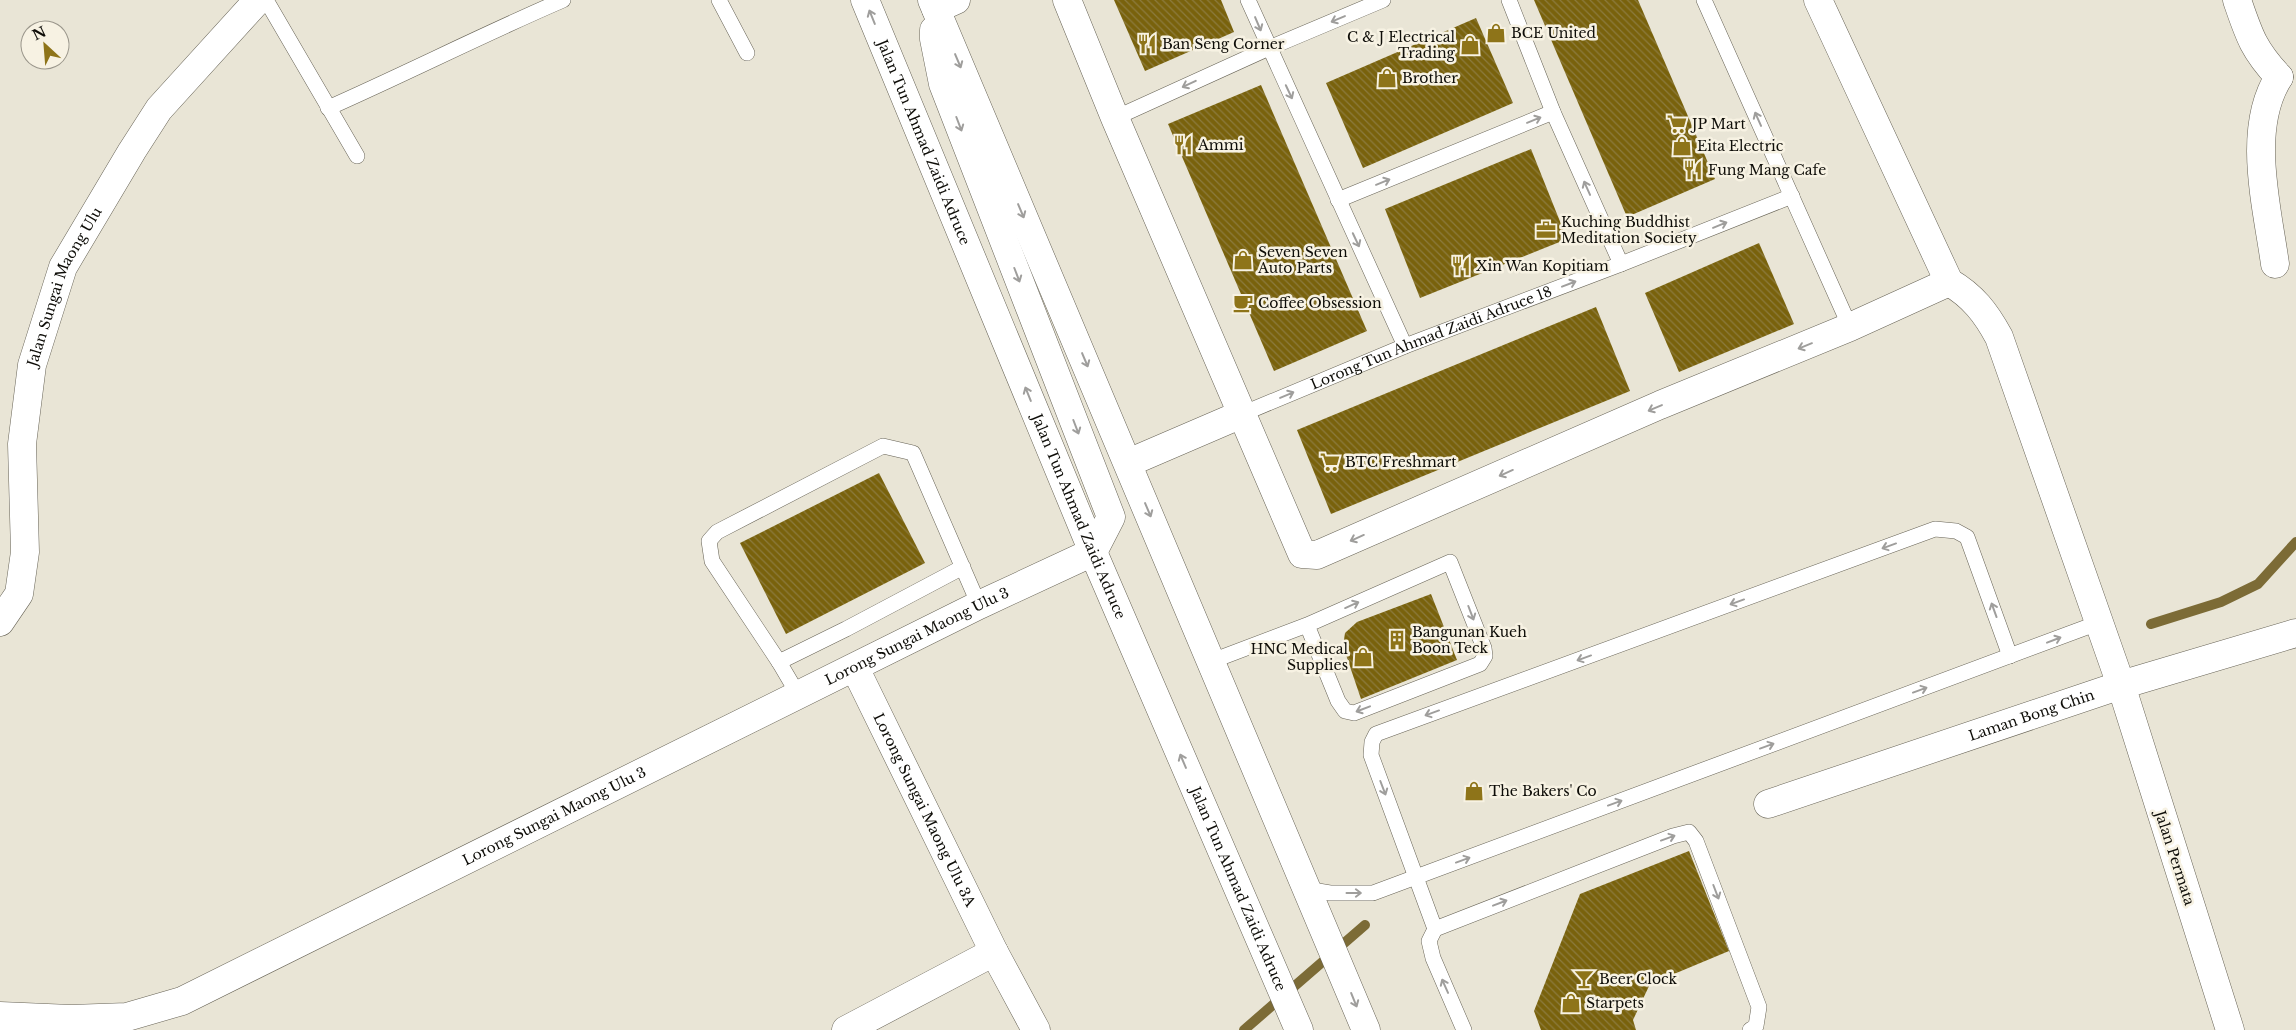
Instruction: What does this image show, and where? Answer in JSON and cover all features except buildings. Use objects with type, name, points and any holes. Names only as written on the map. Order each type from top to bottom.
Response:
[{"type":"street","name":"Jalan Sungai Maong Ulu","points":[[0,622],[20,594],[25,552],[22,444],[32,365],[63,267],[132,151],[159,110],[258,0]]},
{"type":"street","name":"Jalan Tun Ahmad Zaidi Adruce","points":[[865,0],[1093,552],[1295,1020]]},
{"type":"street","points":[[1067,0],[1294,540],[1302,554],[1317,555],[1660,406],[1850,327],[1949,282],[1818,0]]},
{"type":"street","points":[[2237,0],[2251,42],[2261,58],[2287,74],[2271,89],[2262,117],[2262,163],[2275,264]]},
{"type":"street","points":[[941,3],[934,39],[943,84],[1111,517],[1093,552]]},
{"type":"street","points":[[941,3],[1128,463],[1366,1030]]},
{"type":"street","name":"Jalan Permata","points":[[1949,282],[1967,292],[1988,318],[1999,337],[2121,685],[2230,1030]]},
{"type":"street","name":"Lorong Tun Ahmad Zaidi Adruce 18","points":[[1128,463],[1242,414]]},
{"type":"street","name":"Lorong Sungai Maong Ulu 3","points":[[0,1016],[71,1019],[127,1017],[182,1000],[799,696],[979,605],[1093,552]]},
{"type":"street","name":"Laman Bong Chin","points":[[1768,804],[2121,685],[2296,633]]},
{"type":"street","name":"Lorong Sungai Maong Ulu 3A","points":[[855,668],[994,952],[1036,1030]]},
{"type":"street","points":[[846,1030],[994,952]]},
{"type":"lane","points":[[266,0],[357,156]]},
{"type":"lane","points":[[328,108],[563,0]]},
{"type":"lane","points":[[719,0],[747,53]]},
{"type":"lane","points":[[1248,0],[1268,48],[1405,346]]},
{"type":"lane","points":[[1115,118],[1268,48],[1383,0]]},
{"type":"lane","points":[[1509,0],[1553,112],[1621,264]]},
{"type":"lane","points":[[1704,0],[1850,327]]},
{"type":"lane","points":[[1338,200],[1553,112]]},
{"type":"lane","name":"Lorong Tun Ahmad Zaidi Adruce 18","points":[[1242,414],[1405,346],[1621,264],[1792,196]]},
{"type":"lane","points":[[799,696],[779,662],[712,561],[709,541],[717,532],[884,446],[913,453],[979,605]]},
{"type":"lane","points":[[1435,929],[1371,755],[1372,742],[1376,734],[1935,529],[1956,531],[1967,537],[2010,656]]},
{"type":"lane","points":[[1212,661],[1307,625],[1450,562],[1485,656],[1480,664],[1354,713],[1345,711],[1338,701],[1307,625]]},
{"type":"lane","points":[[779,662],[963,567]]},
{"type":"lane","points":[[1306,889],[1330,893],[1373,893],[2098,623]]},
{"type":"lane","points":[[1464,1030],[1433,958],[1429,941],[1435,929],[1673,836],[1689,832],[1696,840],[1759,1006],[1756,1026],[1750,1030]]},
{"type":"waterway","points":[[2151,624],[2221,602],[2258,584],[2296,542]]},
{"type":"waterway","points":[[1244,1030],[1365,925]]},
{"type":"place","name":"BCE United","points":[[1496,33]]},
{"type":"place","name":"Ban Seng Corner","points":[[1147,44]]},
{"type":"place","name":"C & J Electrical Trading","points":[[1470,45]]},
{"type":"place","name":"Brother","points":[[1387,78]]},
{"type":"place","name":"JP Mart","points":[[1677,124]]},
{"type":"place","name":"Ammi","points":[[1183,145]]},
{"type":"place","name":"Eita Electric","points":[[1682,146]]},
{"type":"place","name":"Fung Mang Cafe","points":[[1693,170]]},
{"type":"place","name":"Kuching Buddhist Meditation Society","points":[[1546,230]]},
{"type":"place","name":"Seven Seven Auto Parts","points":[[1243,260]]},
{"type":"place","name":"Xin Wan Kopitiam","points":[[1461,266]]},
{"type":"place","name":"Coffee Obsession","points":[[1243,303]]},
{"type":"place","name":"BTC Freshmart","points":[[1330,462]]},
{"type":"place","name":"Bangunan Kueh Boon Teck","points":[[1397,640]]},
{"type":"place","name":"HNC Medical Supplies","points":[[1363,657]]},
{"type":"place","name":"The Bakers' Co","points":[[1474,791]]},
{"type":"place","name":"Beer Clock","points":[[1584,979]]},
{"type":"place","name":"Starpets","points":[[1571,1003]]}]
